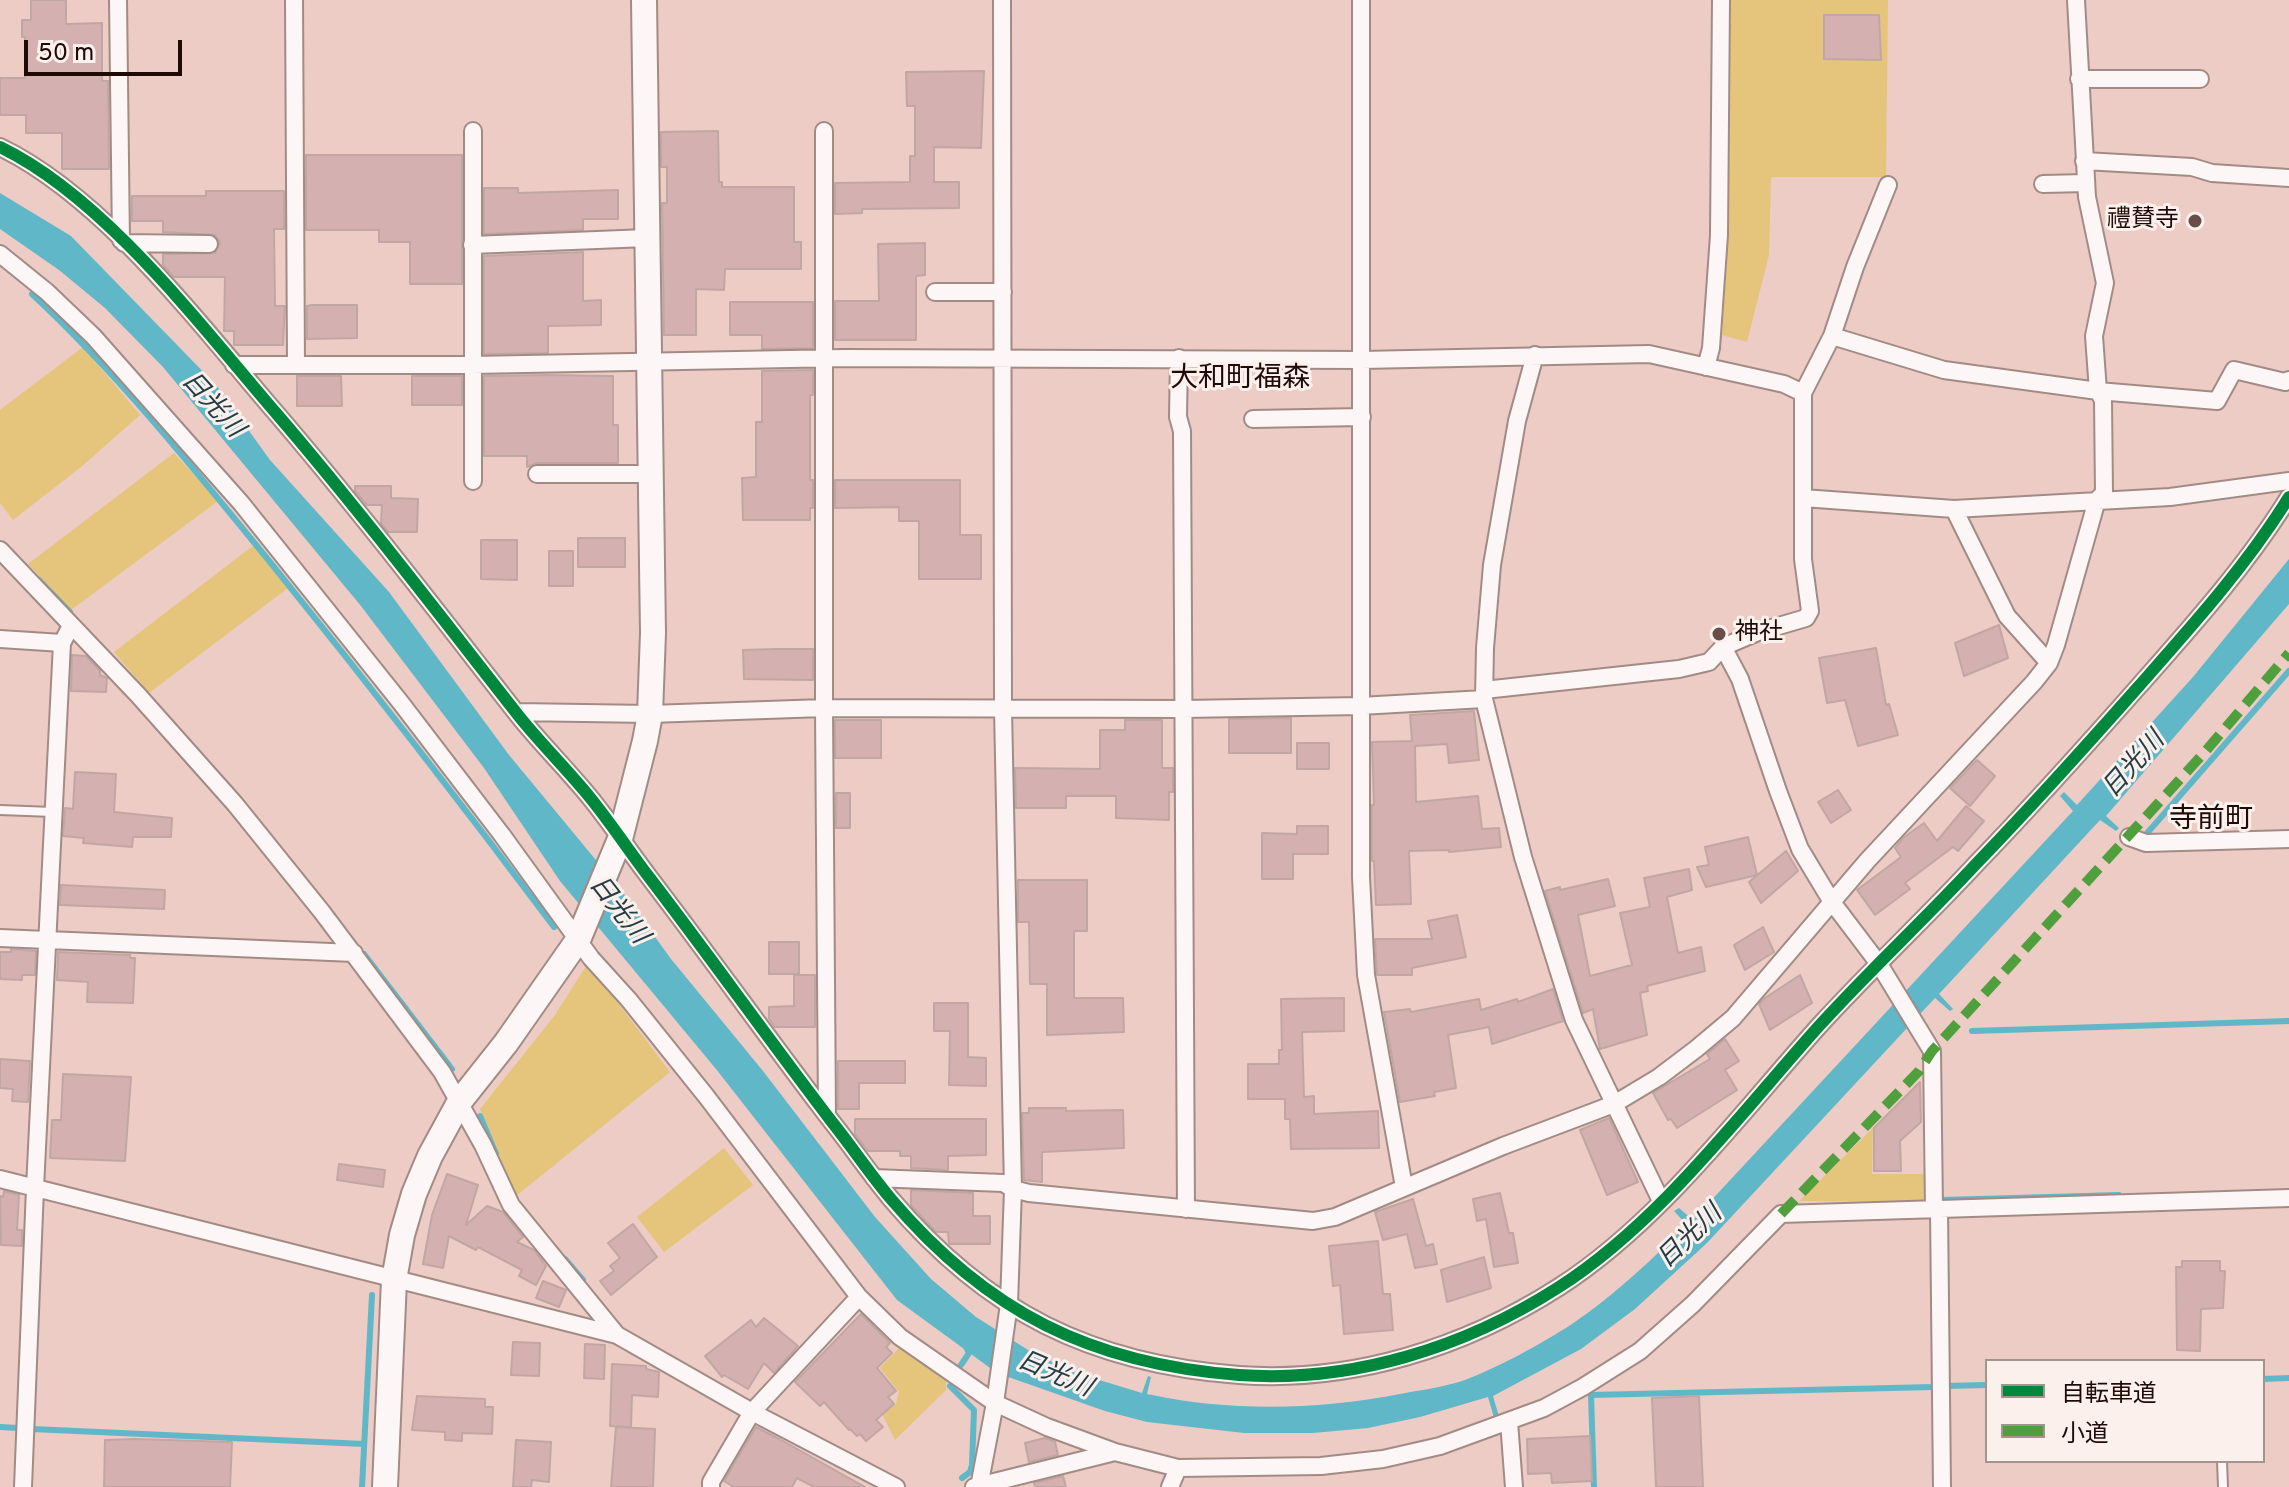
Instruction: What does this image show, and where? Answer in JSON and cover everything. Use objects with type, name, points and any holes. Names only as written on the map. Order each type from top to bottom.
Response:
[{"type":"street","points":[[118,0],[122,241]]},
{"type":"street","points":[[294,0],[296,364]]},
{"type":"street","points":[[385,1487],[394,1280],[402,1235],[414,1194],[430,1156],[460,1101],[515,1031],[578,940],[620,839],[650,714],[653,633],[644,0]]},
{"type":"street","points":[[1002,0],[1003,709],[1013,1189],[1008,1307],[996,1399],[977,1487],[1115,1452]]},
{"type":"street","points":[[1361,0],[1361,877],[1366,975],[1404,1187]]},
{"type":"street","points":[[1706,367],[1711,348],[1719,235],[1721,0]]},
{"type":"street","points":[[874,1178],[1003,1183],[1013,1189],[1186,1209],[1313,1221],[1335,1217],[1614,1104],[1659,1077],[1733,1018],[1832,902],[2049,663],[2061,631],[2097,500],[2104,493],[2103,400],[2098,391],[2094,336],[2105,283],[2086,183],[2076,0]]},
{"type":"street","points":[[2079,79],[2200,79]]},
{"type":"street","points":[[473,131],[473,481]]},
{"type":"street","points":[[824,131],[827,1115]]},
{"type":"street","points":[[0,147],[32,163],[122,241],[234,365],[423,592],[516,712],[591,799],[874,1178],[925,1236],[1008,1307],[1104,1352],[1193,1370],[1254,1376],[1332,1373],[1413,1355],[1454,1342],[1555,1290],[1630,1235],[1824,1020],[2070,764],[2183,636],[2289,497]]},
{"type":"street","points":[[2084,161],[2192,167],[2212,173],[2289,178]]},
{"type":"street","points":[[2043,184],[2086,183]]},
{"type":"street","points":[[516,712],[650,714],[824,708],[1360,706],[1484,694],[1679,669],[1709,662],[1723,647],[1758,632],[1806,618],[1810,611],[1803,559],[1803,393],[1832,336],[1855,267],[1888,185]]},
{"type":"street","points":[[472,245],[647,238]]},
{"type":"street","points":[[122,241],[209,244]]},
{"type":"street","points":[[0,254],[47,292],[93,336],[241,503],[401,703],[578,940],[706,1096],[859,1297],[900,1337],[996,1399],[1047,1427],[1115,1452],[1178,1468],[1321,1466],[1383,1459],[1440,1446],[1509,1422],[1583,1387],[1640,1351],[1693,1304],[1781,1214],[2289,1198]]},
{"type":"street","points":[[935,292],[1003,292]]},
{"type":"street","points":[[1832,336],[1944,370],[2098,391],[2217,401],[2234,370],[2285,382],[2289,380]]},
{"type":"street","points":[[234,365],[472,365],[825,359],[1362,360],[1649,354],[1784,384],[1803,393]]},
{"type":"street","points":[[1535,355],[1517,421],[1492,565],[1484,694],[1523,857],[1574,1020],[1661,1201]]},
{"type":"street","points":[[1179,358],[1186,1209]]},
{"type":"street","points":[[1253,419],[1362,417]]},
{"type":"street","points":[[537,474],[651,474]]},
{"type":"street","points":[[1803,498],[1954,509],[2170,497],[2289,481]]},
{"type":"street","points":[[1954,509],[2007,616],[2049,663]]},
{"type":"street","points":[[0,550],[235,804],[354,953],[434,1060],[460,1101],[511,1205],[617,1335]]},
{"type":"street","points":[[23,1487],[62,643],[71,626]]},
{"type":"street","points":[[0,639],[62,643]]},
{"type":"street","points":[[1723,647],[1740,679],[1800,849],[1832,902],[1879,964],[1932,1051],[1942,1487]]},
{"type":"street","points":[[2129,837],[2146,843],[2289,839]]},
{"type":"street","points":[[0,938],[354,953]]},
{"type":"street","points":[[0,1179],[617,1335],[752,1412],[896,1487]]},
{"type":"street","points":[[711,1487],[752,1412],[859,1297]]},
{"type":"street","points":[[1509,1422],[1514,1487]]},
{"type":"street","points":[[1170,1487],[1178,1468]]},
{"type":"lane","points":[[0,810],[54,812]]},
{"type":"lane","points":[[2222,1463],[2223,1487]]},
{"type":"shaded area","points":[[1720,0],[1888,0],[1886,177],[1771,177],[1769,255],[1747,342],[1711,332]]},
{"type":"shaded area","points":[[83,347],[140,415],[81,467],[13,520],[0,503],[0,410]]},
{"type":"shaded area","points":[[174,453],[218,501],[71,610],[28,564]]},
{"type":"shaded area","points":[[254,545],[288,588],[149,693],[114,652]]},
{"type":"shaded area","points":[[588,963],[670,1072],[516,1196],[480,1109],[555,1015]]},
{"type":"shaded area","points":[[1873,1128],[1872,1174],[1928,1174],[1928,1195],[1921,1202],[1799,1201]]},
{"type":"shaded area","points":[[724,1148],[753,1185],[664,1252],[637,1217]]},
{"type":"shaded area","points":[[900,1347],[946,1380],[946,1390],[895,1440],[882,1414],[896,1404],[899,1392],[880,1368]]},
{"type":"water","name":"日光川","points":[[0,193],[71,236],[216,385],[270,460],[389,592],[509,755],[624,894],[671,959],[763,1071],[875,1217],[931,1279],[976,1317],[1028,1350],[1073,1372],[1142,1393],[1148,1376],[1151,1377],[1147,1394],[1179,1400],[1242,1406],[1305,1406],[1441,1386],[1465,1380],[1505,1362],[1588,1313],[1687,1225],[1674,1211],[1679,1208],[1693,1220],[2073,811],[2060,796],[2064,792],[2077,805],[2193,677],[2289,559],[2289,604],[2106,816],[2119,828],[2116,831],[2100,820],[1939,994],[1953,1009],[1950,1011],[1935,998],[1707,1243],[1635,1309],[1581,1349],[1493,1396],[1500,1420],[1495,1421],[1488,1397],[1368,1428],[1313,1433],[1244,1433],[1147,1422],[1105,1411],[997,1373],[897,1300],[716,1069],[560,881],[484,768],[361,606],[163,367],[105,308],[59,270],[0,229]]},
{"type":"building","points":[[31,0],[66,0],[66,24],[102,23],[102,81],[108,81],[109,169],[62,169],[62,133],[26,133],[26,115],[0,115],[0,78],[25,78],[22,20],[31,20]]},
{"type":"building","points":[[1824,15],[1879,15],[1881,60],[1824,59]]},
{"type":"building","points":[[984,71],[981,148],[934,147],[934,182],[959,182],[959,208],[862,209],[862,213],[835,214],[835,183],[910,182],[910,156],[915,156],[915,106],[907,106],[906,72]]},
{"type":"building","points":[[718,131],[719,182],[722,182],[722,187],[794,187],[794,242],[801,242],[801,269],[725,269],[724,290],[696,289],[696,335],[664,335],[662,203],[667,203],[667,167],[661,167],[661,132]]},
{"type":"building","points":[[306,155],[462,155],[462,284],[410,284],[410,242],[379,242],[379,230],[306,230]]},
{"type":"building","points":[[484,188],[518,188],[518,193],[618,190],[618,219],[583,219],[583,230],[484,234]]},
{"type":"building","points":[[206,191],[284,191],[284,229],[274,229],[275,306],[285,306],[283,345],[234,345],[234,331],[224,331],[225,277],[174,277],[163,265],[163,254],[215,253],[220,243],[215,235],[163,232],[163,221],[132,221],[132,196],[206,196]]},
{"type":"building","points":[[925,243],[925,275],[916,276],[916,340],[835,340],[835,301],[879,301],[878,244]]},
{"type":"building","points":[[583,252],[583,301],[601,300],[601,325],[548,326],[548,353],[484,354],[484,256]]},
{"type":"building","points":[[730,302],[813,302],[813,348],[762,349],[762,335],[730,335]]},
{"type":"building","points":[[357,305],[357,338],[307,339],[307,306]]},
{"type":"building","points":[[813,370],[810,480],[813,480],[813,508],[810,508],[810,520],[743,520],[742,478],[756,477],[756,422],[762,422],[762,371]]},
{"type":"building","points":[[297,376],[341,376],[342,406],[297,406]]},
{"type":"building","points":[[412,376],[462,376],[462,405],[412,405]]},
{"type":"building","points":[[484,376],[613,376],[613,425],[618,425],[618,463],[537,463],[527,467],[527,456],[484,456]]},
{"type":"building","points":[[835,480],[960,480],[960,535],[981,535],[981,579],[919,579],[919,521],[899,521],[899,507],[835,508]]},
{"type":"building","points":[[355,486],[391,486],[391,498],[418,499],[417,532],[388,532],[381,523],[382,505],[367,505],[355,491]]},
{"type":"building","points":[[578,538],[625,538],[625,567],[578,567]]},
{"type":"building","points":[[481,540],[517,540],[517,580],[481,579]]},
{"type":"building","points":[[549,551],[573,551],[573,586],[549,586]]},
{"type":"building","points":[[1999,625],[2008,658],[1964,676],[1955,643]]},
{"type":"building","points":[[1876,648],[1886,705],[1889,704],[1898,735],[1858,746],[1845,700],[1827,703],[1819,658]]},
{"type":"building","points":[[813,649],[813,680],[744,679],[743,650]]},
{"type":"building","points":[[72,655],[86,656],[100,675],[107,678],[106,692],[71,691]]},
{"type":"building","points":[[1474,711],[1479,760],[1449,763],[1447,744],[1415,746],[1416,802],[1478,796],[1482,829],[1499,828],[1501,847],[1449,852],[1409,851],[1411,904],[1376,905],[1372,861],[1372,742],[1412,741],[1410,715]]},
{"type":"building","points":[[1291,718],[1291,753],[1229,753],[1229,719]]},
{"type":"building","points":[[835,720],[881,720],[881,758],[835,758]]},
{"type":"building","points":[[1125,720],[1162,720],[1162,768],[1173,768],[1169,820],[1116,818],[1116,796],[1066,796],[1066,808],[1016,808],[1015,768],[1100,769],[1100,730],[1125,730]]},
{"type":"building","points":[[1297,743],[1329,743],[1329,769],[1297,769]]},
{"type":"building","points":[[1977,760],[1995,776],[1970,806],[1950,788]]},
{"type":"building","points":[[75,772],[116,774],[114,812],[172,818],[171,837],[133,837],[132,847],[83,843],[84,838],[63,836],[65,808],[73,809]]},
{"type":"building","points":[[1838,790],[1851,810],[1831,823],[1818,802]]},
{"type":"building","points":[[836,793],[850,793],[850,828],[836,828]]},
{"type":"building","points":[[1966,806],[1984,821],[1958,851],[1953,847],[1905,883],[1910,889],[1875,915],[1857,890],[1901,857],[1895,848],[1903,838],[1924,823],[1937,841]]},
{"type":"building","points":[[1297,826],[1328,826],[1328,854],[1293,854],[1293,879],[1262,879],[1262,833],[1297,834]]},
{"type":"building","points":[[1748,837],[1757,875],[1706,887],[1697,867],[1709,865],[1705,847]]},
{"type":"building","points":[[1786,851],[1798,871],[1761,903],[1749,882]]},
{"type":"building","points":[[1689,869],[1692,890],[1667,897],[1678,953],[1701,947],[1705,971],[1647,986],[1648,991],[1640,993],[1647,1035],[1600,1049],[1593,1009],[1583,1013],[1545,891],[1608,879],[1615,906],[1578,915],[1590,976],[1632,965],[1620,913],[1650,907],[1644,878]]},
{"type":"building","points":[[1018,880],[1087,880],[1087,931],[1074,931],[1074,998],[1123,998],[1124,1032],[1047,1035],[1047,984],[1030,984],[1029,922],[1018,922]]},
{"type":"building","points":[[61,885],[165,890],[164,909],[60,905]]},
{"type":"building","points":[[1457,915],[1466,957],[1412,968],[1412,975],[1377,975],[1375,939],[1432,939],[1428,921]]},
{"type":"building","points":[[1763,927],[1774,952],[1745,970],[1734,945]]},
{"type":"building","points":[[769,942],[799,942],[799,974],[769,974]]},
{"type":"building","points":[[11,949],[36,951],[35,975],[22,975],[22,980],[0,979],[0,952],[11,952]]},
{"type":"building","points":[[58,952],[130,955],[130,958],[135,958],[133,1003],[87,1002],[88,982],[57,980]]},
{"type":"building","points":[[794,975],[815,975],[815,1027],[775,1027],[769,1019],[769,1007],[794,1006]]},
{"type":"building","points":[[1800,975],[1812,1003],[1770,1030],[1759,1004]]},
{"type":"building","points":[[1553,989],[1563,1021],[1492,1044],[1489,1027],[1448,1035],[1456,1088],[1434,1092],[1435,1096],[1400,1102],[1384,1012],[1410,1009],[1411,1012],[1479,999],[1481,1010],[1517,999],[1518,1002]]},
{"type":"building","points":[[1344,998],[1344,1031],[1302,1032],[1304,1097],[1314,1096],[1314,1114],[1378,1111],[1379,1148],[1291,1149],[1290,1119],[1285,1119],[1285,1099],[1248,1099],[1248,1064],[1279,1064],[1279,1050],[1282,1050],[1281,999]]},
{"type":"building","points":[[934,1003],[968,1003],[968,1057],[986,1058],[986,1086],[949,1085],[950,1031],[934,1031]]},
{"type":"building","points":[[1725,1039],[1739,1061],[1725,1070],[1737,1090],[1677,1128],[1671,1119],[1668,1120],[1653,1093],[1710,1059],[1707,1054]]},
{"type":"building","points":[[0,1059],[30,1061],[28,1102],[12,1101],[13,1089],[0,1088]]},
{"type":"building","points":[[838,1061],[905,1061],[905,1083],[859,1083],[859,1109],[838,1109]]},
{"type":"building","points":[[63,1074],[131,1077],[125,1161],[50,1158],[52,1120],[61,1120]]},
{"type":"building","points":[[1920,1082],[1921,1122],[1900,1141],[1901,1171],[1874,1171],[1874,1128]]},
{"type":"building","points":[[1029,1108],[1123,1110],[1124,1148],[1042,1152],[1042,1182],[1024,1180],[1022,1113],[1029,1113]]},
{"type":"building","points":[[1609,1118],[1638,1182],[1607,1195],[1580,1130]]},
{"type":"building","points":[[855,1119],[986,1119],[986,1155],[948,1156],[948,1170],[911,1168],[911,1156],[900,1156],[900,1151],[868,1151],[855,1134]]},
{"type":"building","points":[[339,1164],[385,1170],[383,1187],[337,1180]]},
{"type":"building","points":[[447,1174],[478,1185],[466,1225],[487,1206],[503,1212],[523,1237],[517,1242],[534,1250],[546,1266],[536,1285],[519,1276],[522,1270],[449,1236],[443,1268],[423,1264],[432,1215]]},
{"type":"building","points":[[911,1190],[973,1193],[973,1216],[990,1216],[990,1244],[949,1244],[948,1232],[936,1232],[911,1205]]},
{"type":"building","points":[[4,1191],[19,1195],[17,1230],[22,1230],[22,1246],[1,1245],[0,1196],[3,1197]]},
{"type":"building","points":[[1500,1193],[1509,1233],[1513,1233],[1518,1263],[1494,1267],[1486,1219],[1477,1221],[1473,1199]]},
{"type":"building","points":[[1413,1199],[1426,1246],[1433,1244],[1437,1264],[1415,1268],[1407,1234],[1383,1240],[1375,1212]]},
{"type":"building","points":[[633,1224],[657,1257],[611,1295],[600,1281],[614,1271],[610,1266],[620,1258],[608,1243]]},
{"type":"building","points":[[1378,1241],[1383,1294],[1390,1294],[1393,1330],[1344,1334],[1340,1285],[1333,1286],[1329,1246]]},
{"type":"building","points":[[1484,1257],[1491,1288],[1447,1302],[1441,1270]]},
{"type":"building","points":[[2182,1261],[2220,1261],[2220,1271],[2225,1271],[2223,1308],[2201,1309],[2200,1351],[2177,1350],[2176,1267],[2182,1267]]},
{"type":"building","points":[[543,1281],[566,1290],[559,1307],[536,1298]]},
{"type":"building","points":[[861,1314],[890,1343],[886,1347],[892,1353],[877,1368],[896,1391],[888,1397],[894,1404],[876,1420],[883,1427],[866,1441],[860,1434],[857,1436],[849,1430],[824,1402],[820,1406],[795,1382]]},
{"type":"building","points":[[764,1318],[798,1346],[774,1373],[764,1363],[748,1389],[724,1375],[722,1377],[705,1356],[751,1320],[756,1327]]},
{"type":"building","points":[[513,1342],[540,1343],[539,1376],[511,1375]]},
{"type":"building","points":[[585,1344],[605,1345],[604,1379],[584,1378]]},
{"type":"building","points":[[612,1364],[646,1366],[646,1369],[659,1372],[658,1397],[632,1395],[631,1427],[610,1426]]},
{"type":"building","points":[[417,1396],[485,1399],[485,1407],[493,1407],[492,1434],[462,1433],[462,1441],[445,1440],[445,1432],[412,1430]]},
{"type":"building","points":[[1699,1396],[1703,1487],[1656,1487],[1652,1398]]},
{"type":"building","points":[[616,1427],[655,1429],[653,1487],[611,1487]]},
{"type":"building","points":[[756,1427],[865,1487],[814,1487],[797,1478],[792,1487],[734,1487],[724,1481]]},
{"type":"building","points":[[1590,1436],[1592,1481],[1552,1483],[1551,1473],[1528,1474],[1527,1439]]},
{"type":"building","points":[[1045,1438],[1055,1442],[1058,1455],[1029,1462],[1025,1443]]},
{"type":"building","points":[[105,1440],[232,1442],[230,1487],[104,1487]]},
{"type":"building","points":[[516,1440],[551,1442],[549,1482],[532,1480],[531,1487],[513,1487]]},
{"type":"building","points":[[1063,1476],[1066,1487],[1035,1487],[1034,1483]]},
{"type":"waterway","points":[[32,294],[126,390],[213,493],[378,698],[554,927]]},
{"type":"waterway","points":[[39,580],[70,612]]},
{"type":"waterway","points":[[2142,839],[2289,671]]},
{"type":"waterway","points":[[364,954],[452,1069]]},
{"type":"waterway","points":[[1972,1031],[2289,1021]]},
{"type":"waterway","points":[[480,1116],[496,1154]]},
{"type":"waterway","points":[[1943,1200],[2119,1195]]},
{"type":"waterway","points":[[565,1259],[583,1280]]},
{"type":"waterway","points":[[362,1487],[372,1295]]},
{"type":"waterway","points":[[961,1365],[969,1353],[966,1347]]},
{"type":"waterway","points":[[2265,1379],[2289,1378]]},
{"type":"waterway","points":[[1945,1386],[1985,1385]]},
{"type":"waterway","points":[[950,1386],[974,1410],[972,1465],[970,1472],[962,1478]]},
{"type":"waterway","points":[[1594,1487],[1591,1395],[1934,1387]]},
{"type":"waterway","points":[[0,1427],[18,1428]]},
{"type":"waterway","points":[[32,1429],[364,1444]]},
{"type":"marked path","points":[[1781,1214],[1919,1071],[1932,1051],[2204,753],[2289,653]]},
{"type":"cycle path","points":[[0,147],[39,169],[113,230],[216,342],[338,487],[527,726],[592,800],[876,1180],[927,1239],[965,1273],[1004,1301],[1046,1325],[1089,1344],[1136,1359],[1185,1369],[1281,1376],[1365,1367],[1406,1357],[1446,1344],[1523,1309],[1596,1261],[1631,1232],[1697,1166],[1819,1026],[2059,776],[2218,594],[2289,497]]},
{"type":"place","name":"禮賛寺","points":[[2195,221]]},
{"type":"place","name":"神社","points":[[1719,634]]},
{"type":"district","name":"大和町福森","points":[[1240,380]]},
{"type":"district","name":"寺前町","points":[[2211,821]]}]
